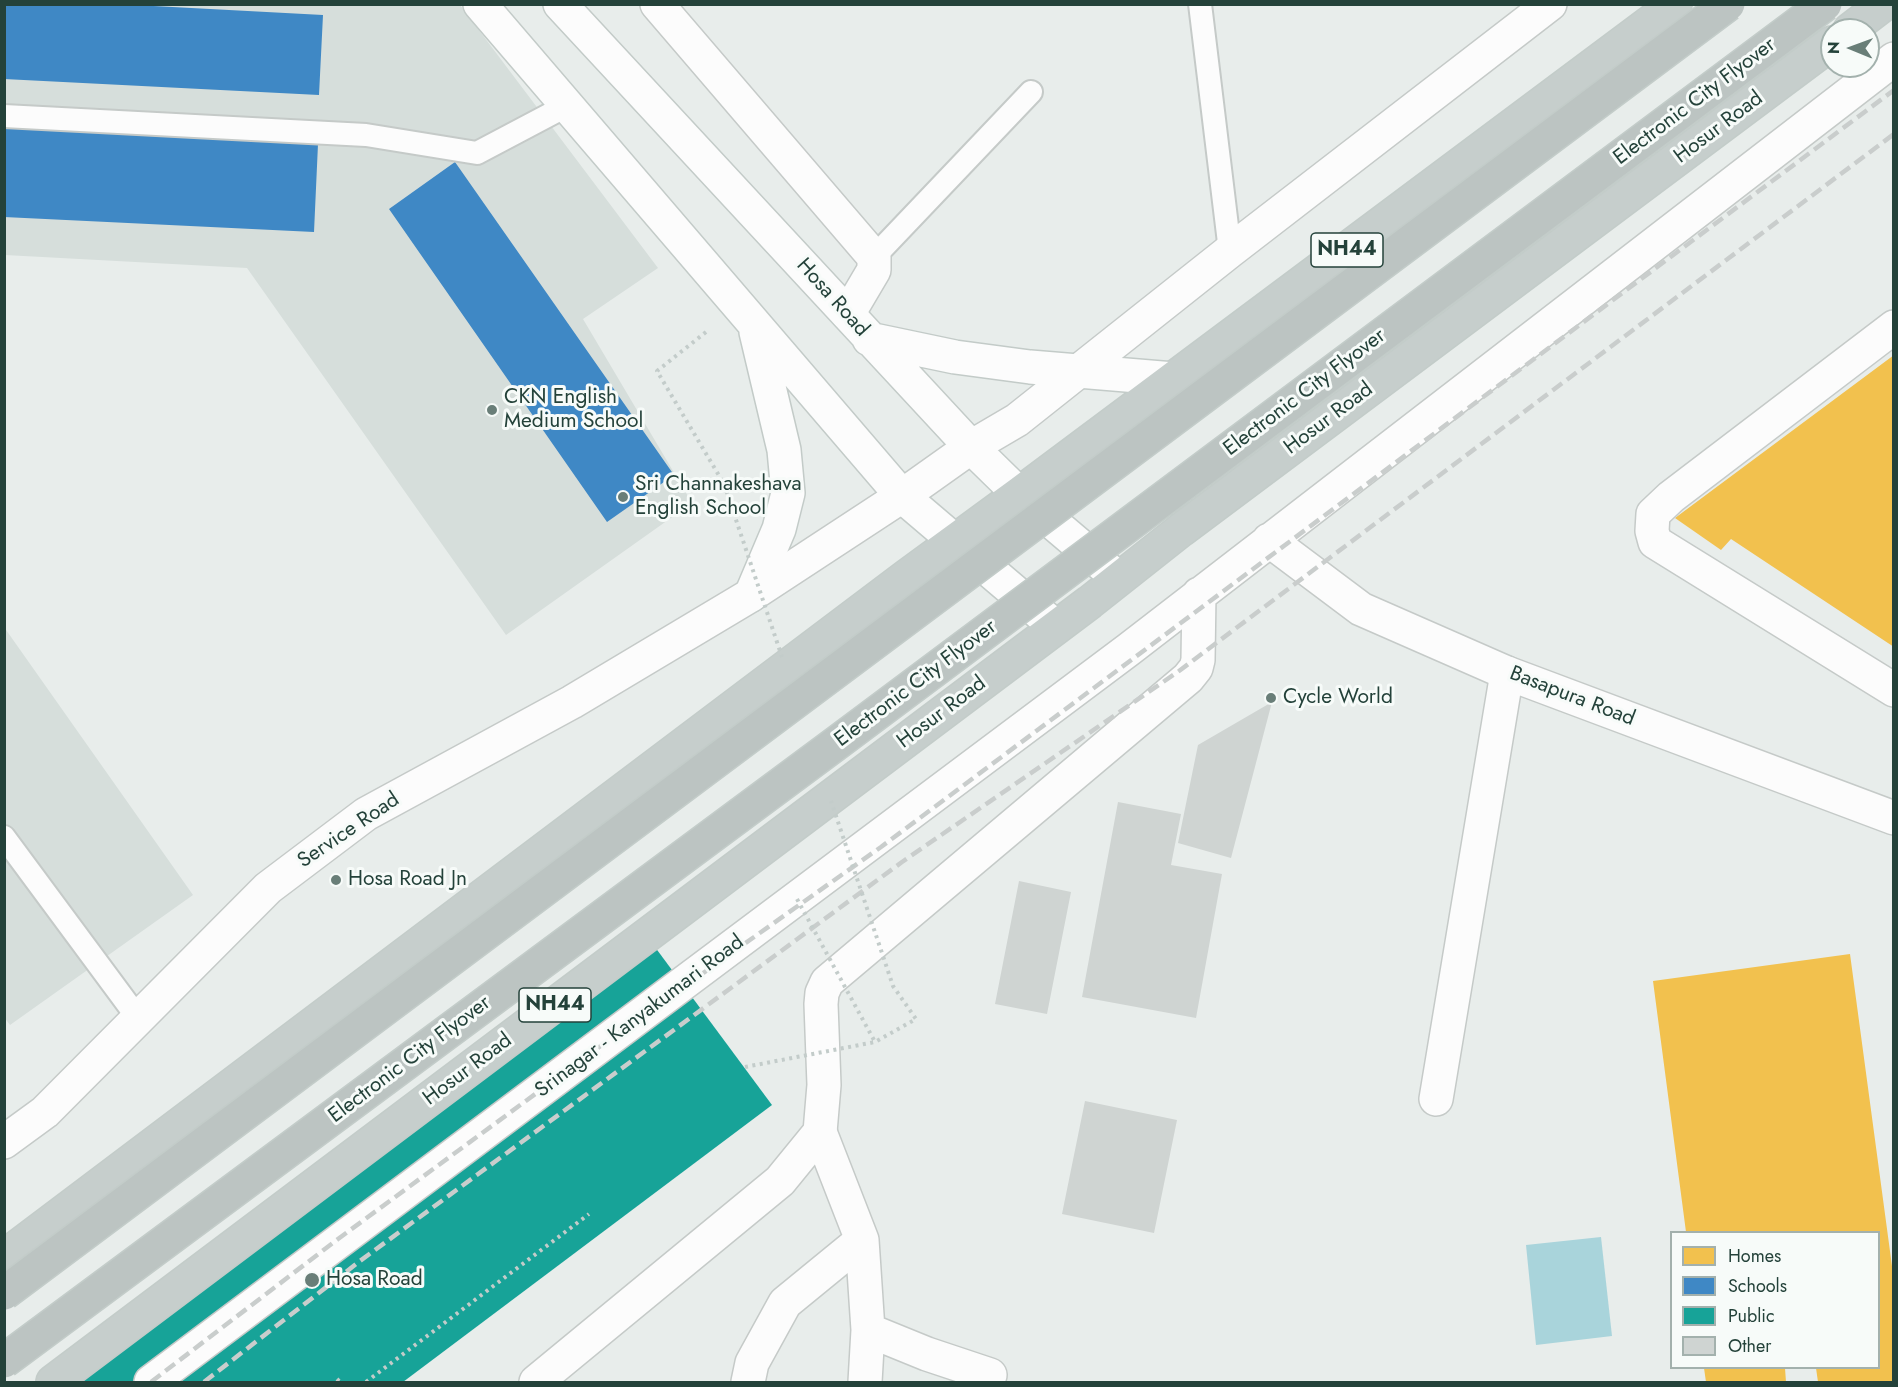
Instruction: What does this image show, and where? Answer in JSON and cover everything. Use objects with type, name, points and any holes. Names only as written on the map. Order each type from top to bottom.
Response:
[{"type":"highway","name":"NH44","points":[[4,1257],[954,541],[1675,4]]},
{"type":"highway","points":[[4,1293],[1728,4]]},
{"type":"highway","name":"Electronic City Flyover","points":[[4,1361],[858,728],[1825,4]]},
{"type":"highway","points":[[1866,18],[1884,4]]},
{"type":"highway","name":"Hosur Road","points":[[53,1383],[1090,602],[1118,578],[1820,52]]},
{"type":"street","points":[[480,4],[902,496],[1056,627]]},
{"type":"street","name":"Hosa Road","points":[[560,4],[971,447],[1019,494],[1118,578]]},
{"type":"street","points":[[657,4],[874,257],[874,270],[848,314]]},
{"type":"street","name":"Service Road","points":[[4,1142],[45,1112],[268,888],[366,814],[572,702],[751,595],[902,496],[971,447],[1017,420],[1230,251],[1550,4]]},
{"type":"street","name":"Srinagar - Kanyakumari Road","points":[[151,1383],[1128,650],[1893,59]]},
{"type":"street","points":[[747,316],[784,450],[788,493],[779,529],[751,595]]},
{"type":"street","points":[[1893,327],[1671,497],[1653,514],[1652,531],[1655,542],[1893,690]]},
{"type":"street","points":[[869,339],[955,357],[1174,379]]},
{"type":"street","name":"Basapura Road","points":[[1269,540],[1361,609],[1507,673],[1893,818]]},
{"type":"street","points":[[865,1383],[868,1330],[862,1240],[820,1132],[824,1085],[822,993],[828,982],[1188,678],[1196,668],[1198,660],[1199,594]]},
{"type":"street","points":[[1436,1099],[1507,673]]},
{"type":"street","points":[[536,1383],[780,1181],[820,1132]]},
{"type":"street","points":[[748,1383],[752,1363],[785,1303],[862,1240]]},
{"type":"street","points":[[868,1330],[927,1354],[990,1375]]},
{"type":"lane","points":[[1200,4],[1230,251]]},
{"type":"lane","points":[[874,257],[1030,92]]},
{"type":"lane","points":[[4,116],[366,135],[477,153],[566,105]]},
{"type":"lane","points":[[4,837],[138,1018]]},
{"type":"path","points":[[747,316],[657,371],[724,484],[784,663]]},
{"type":"path","points":[[745,1067],[875,1042],[916,1019],[893,986],[829,797]]},
{"type":"path","points":[[796,899],[875,1042]]},
{"type":"path","points":[[366,1383],[589,1214]]},
{"type":"shaded area","name":"CKN English Medium School","points":[[4,5],[460,5],[658,268],[583,319],[692,503],[506,635],[247,268],[5,255]]},
{"type":"shaded area","points":[[4,627],[193,895],[10,1025],[4,1017]]},
{"type":"water","points":[[1601,1237],[1612,1336],[1536,1345],[1526,1245]]},
{"type":"building: Homes","points":[[1894,355],[1894,647],[1731,539],[1721,550],[1675,518]]},
{"type":"building: Homes","points":[[1850,954],[1894,1281],[1894,1382],[1818,1382],[1816,1369],[1880,1369],[1880,1231],[1686,1231],[1653,981]]},
{"type":"building: Homes","points":[[1704,1369],[1785,1369],[1786,1382],[1706,1382]]},
{"type":"building: Schools","points":[[4,4],[116,4],[323,15],[319,95],[4,79]]},
{"type":"building: Schools","points":[[4,128],[318,144],[314,232],[4,217]]},
{"type":"building: Schools","points":[[455,162],[674,475],[607,522],[389,209]]},
{"type":"building: Public","points":[[649,939],[772,1105],[403,1382],[59,1382]]},
{"type":"building: Other","points":[[1272,702],[1231,858],[1178,843],[1198,745]]},
{"type":"building: Other","points":[[1118,802],[1181,814],[1171,865],[1222,874],[1196,1018],[1082,997]]},
{"type":"building: Other","points":[[1019,881],[1071,892],[1047,1014],[995,1004]]},
{"type":"building: Other","points":[[1085,1101],[1177,1120],[1154,1233],[1062,1214]]},
{"type":"railway","points":[[151,1382],[338,1239],[606,1042],[881,847],[1894,90]]},
{"type":"railway","points":[[204,1382],[360,1261],[902,862],[1179,671],[1894,134]]},
{"type":"place","name":"CKN English Medium School","points":[[492,410]]},
{"type":"place","name":"Sri Channakeshava English School","points":[[623,497]]},
{"type":"place","name":"Cycle World","points":[[1271,698]]},
{"type":"place","name":"Hosa Road Jn","points":[[336,880]]},
{"type":"place","name":"Hosa Road","points":[[312,1280]]}]
